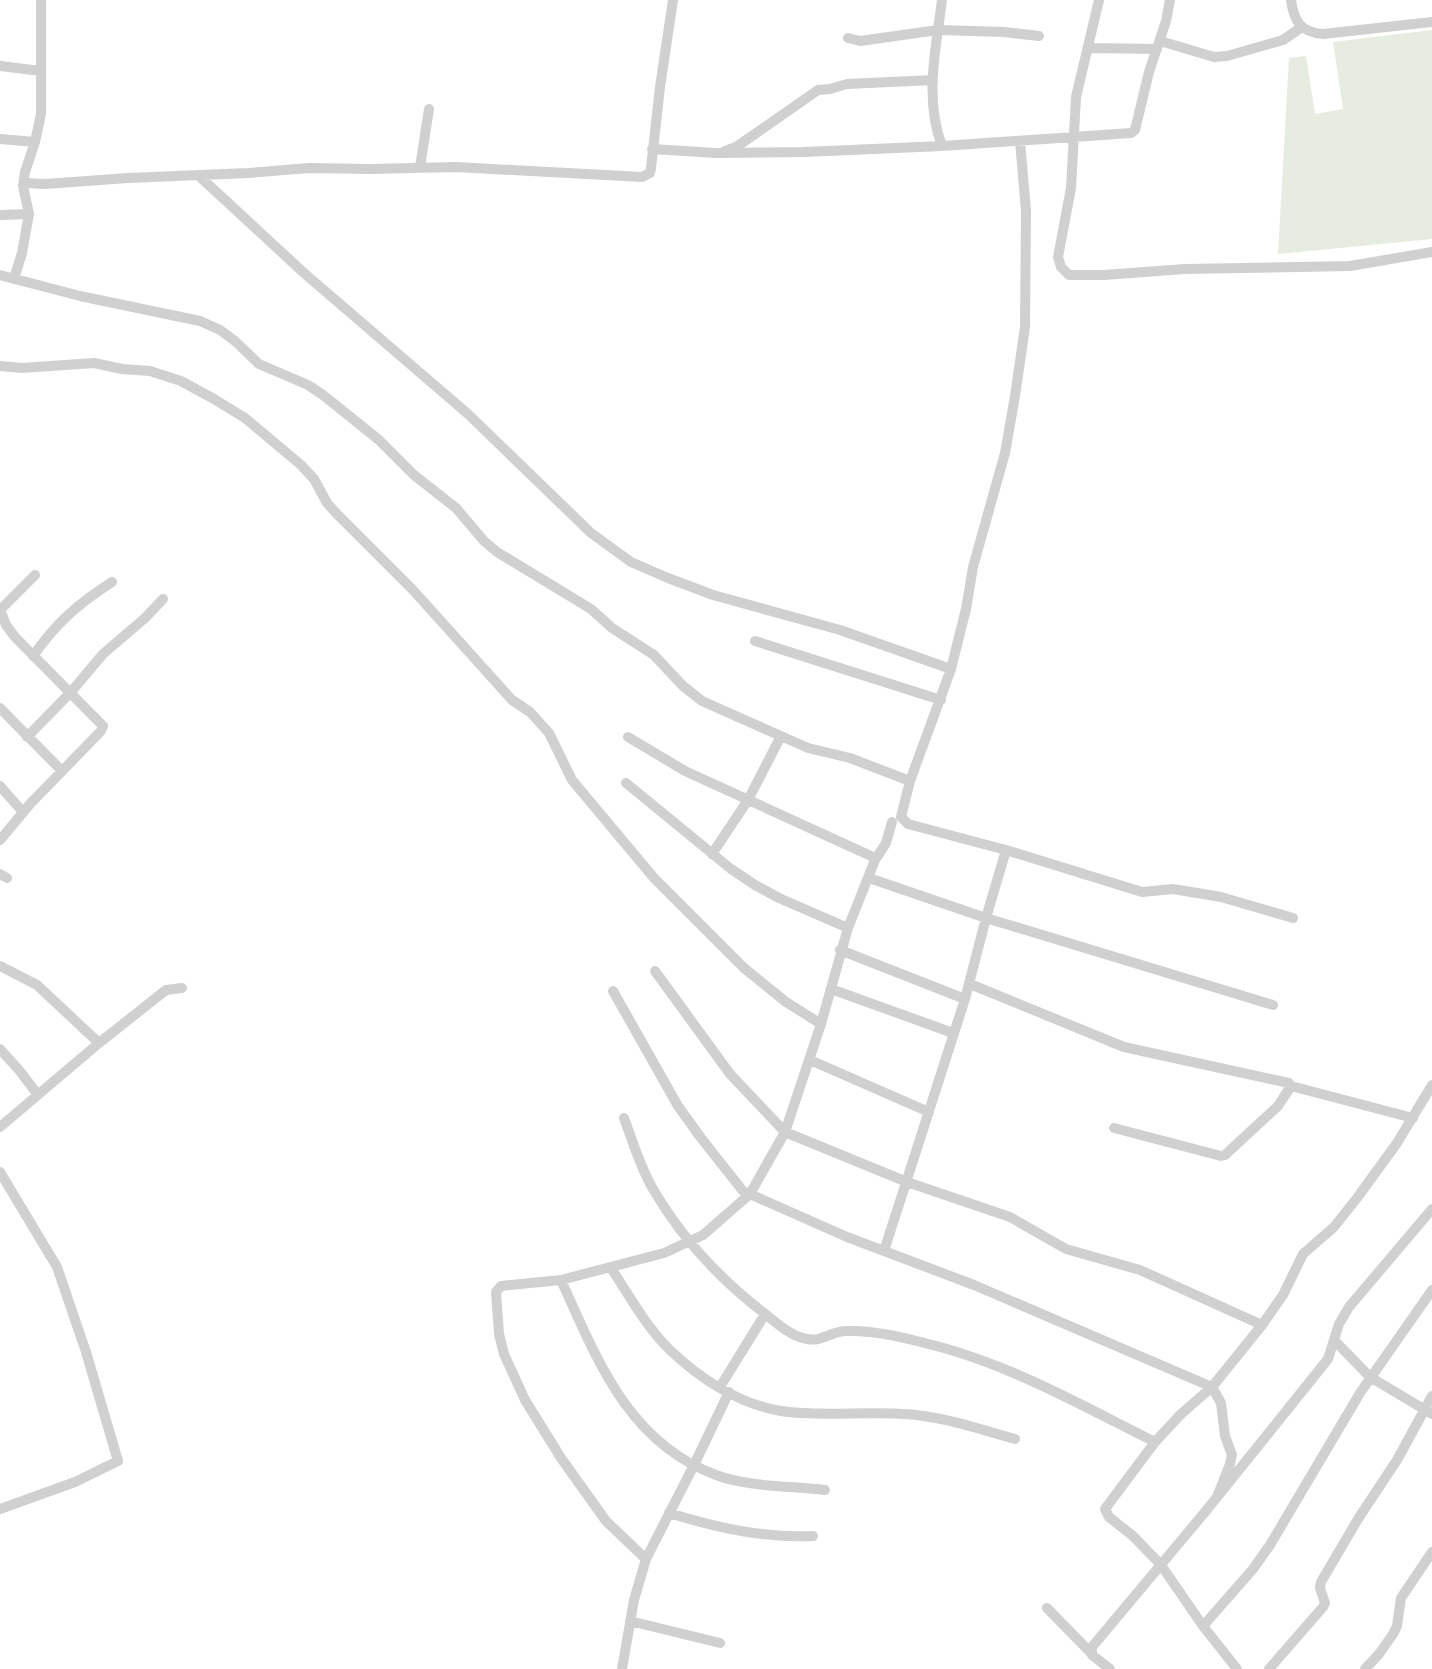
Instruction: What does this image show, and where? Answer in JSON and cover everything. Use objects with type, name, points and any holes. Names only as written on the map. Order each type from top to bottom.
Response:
[{"type":"street","points":[[14,279],[22,253],[29,214],[23,186],[41,114],[41,0]]},
{"type":"street","points":[[25,183],[45,184],[249,173],[300,168],[456,167],[642,177],[650,173],[673,0]]},
{"type":"street","points":[[942,0],[933,80],[933,116],[942,146]]},
{"type":"street","points":[[1099,0],[1076,98],[1071,188],[1058,257],[1061,267],[1069,275],[1104,275],[1185,269],[1350,266],[1432,252]]},
{"type":"street","points":[[652,149],[716,153],[804,152],[1128,134],[1135,130],[1170,0]]},
{"type":"street","points":[[1291,0],[1294,16],[1310,33],[1323,34],[1432,22]]},
{"type":"street","points":[[1089,48],[1159,45],[1214,57],[1227,56],[1283,40],[1302,27]]},
{"type":"street","points":[[848,38],[860,41],[938,30],[1004,32],[1039,36]]},
{"type":"street","points":[[0,66],[40,70]]},
{"type":"street","points":[[716,153],[736,147],[818,90],[847,84],[933,80]]},
{"type":"street","points":[[420,167],[429,110]]},
{"type":"street","points":[[0,139],[35,142]]},
{"type":"street","points":[[1020,141],[1026,211],[1024,327],[1005,453],[973,567],[966,609],[951,669],[910,781],[901,813],[902,819],[905,822],[1142,892],[1173,889],[1221,897],[1293,918]]},
{"type":"street","points":[[198,175],[304,273],[468,414],[591,533],[624,557],[668,578],[713,595],[886,644],[951,669]]},
{"type":"street","points":[[0,215],[29,214]]},
{"type":"street","points":[[0,275],[80,296],[200,321],[220,330],[260,364],[308,385],[323,395],[379,440],[414,475],[456,508],[484,541],[497,552],[591,609],[612,628],[654,655],[693,696],[749,723],[819,752],[850,758],[910,781]]},
{"type":"street","points":[[0,366],[22,368],[94,363],[122,369],[150,371],[181,381],[245,418],[308,472],[336,513],[412,589],[512,700],[530,712],[549,733],[572,780],[654,878],[744,968],[786,1002],[821,1024]]},
{"type":"street","points":[[0,840],[23,812],[101,731],[103,726],[33,656],[6,625],[0,610],[35,575]]},
{"type":"street","points":[[33,656],[52,629],[88,598],[112,582]]},
{"type":"street","points":[[27,737],[71,692],[103,654],[145,618],[163,599]]},
{"type":"street","points":[[755,641],[941,700]]},
{"type":"street","points":[[0,708],[62,771]]},
{"type":"street","points":[[712,854],[748,800],[781,736]]},
{"type":"street","points":[[628,737],[685,771],[871,856],[875,860]]},
{"type":"street","points":[[626,783],[712,854],[755,885],[848,928]]},
{"type":"street","points":[[0,786],[23,812]]},
{"type":"street","points":[[646,1558],[606,1521],[561,1458],[525,1400],[504,1354],[496,1314],[496,1292],[501,1286],[561,1280],[664,1253],[703,1235],[750,1194],[785,1132],[821,1024],[840,950],[875,860],[886,843],[892,822]]},
{"type":"street","points":[[884,1251],[970,984],[1006,850]]},
{"type":"street","points":[[869,878],[986,918],[1273,1005]]},
{"type":"street","points":[[840,950],[965,999]]},
{"type":"street","points":[[0,966],[37,985],[99,1043]]},
{"type":"street","points":[[655,971],[730,1074],[785,1132],[907,1182],[1010,1217],[1066,1249],[1140,1270],[1262,1326]]},
{"type":"street","points":[[970,984],[1124,1047],[1289,1083],[1291,1086],[1413,1118]]},
{"type":"street","points":[[0,1127],[166,990],[182,988]]},
{"type":"street","points":[[831,989],[953,1033]]},
{"type":"street","points":[[613,991],[678,1106],[739,1187],[750,1194],[884,1251],[974,1285],[1212,1387],[1221,1403],[1225,1436],[1232,1455],[1217,1497]]},
{"type":"street","points":[[0,1049],[38,1095]]},
{"type":"street","points":[[810,1060],[929,1112]]},
{"type":"street","points":[[1237,1669],[1203,1626],[1161,1566],[1105,1511],[1155,1442],[1181,1414],[1212,1387],[1262,1326],[1283,1295],[1303,1254],[1339,1220],[1397,1143],[1432,1084]]},
{"type":"street","points":[[1114,1128],[1221,1156],[1235,1149],[1278,1106],[1291,1086]]},
{"type":"street","points":[[624,1118],[652,1188],[690,1242],[728,1282],[765,1314],[792,1333],[807,1339],[820,1339],[848,1331],[897,1336],[946,1349],[1031,1380],[1155,1442]]},
{"type":"street","points":[[0,1172],[57,1267],[86,1352],[118,1461],[75,1482],[0,1509]]},
{"type":"street","points":[[1091,1653],[1092,1647],[1161,1566],[1328,1359],[1339,1324],[1349,1306],[1432,1209]]},
{"type":"street","points":[[611,1268],[670,1350],[711,1383],[753,1404],[781,1411],[905,1414],[956,1422],[1015,1440]]},
{"type":"street","points":[[561,1280],[622,1402],[645,1430],[668,1450],[718,1476],[825,1490]]},
{"type":"street","points":[[1203,1626],[1253,1569],[1270,1545],[1370,1377],[1432,1290]]},
{"type":"street","points":[[622,1669],[638,1581],[646,1558],[694,1465],[724,1390],[765,1314]]},
{"type":"street","points":[[1334,1340],[1370,1377],[1429,1412]]},
{"type":"street","points":[[1269,1669],[1323,1607],[1325,1603],[1320,1588],[1321,1582],[1358,1520],[1429,1412],[1432,1396]]},
{"type":"street","points":[[669,1513],[706,1525],[755,1535],[813,1536]]},
{"type":"street","points":[[1365,1669],[1393,1634],[1397,1626],[1401,1598],[1432,1552]]},
{"type":"street","points":[[1047,1608],[1110,1669]]},
{"type":"street","points":[[630,1622],[720,1643]]},
{"type":"shaded area","points":[[1432,30],[1432,239],[1278,254],[1289,58],[1306,56],[1315,114],[1343,109],[1333,42]]}]
